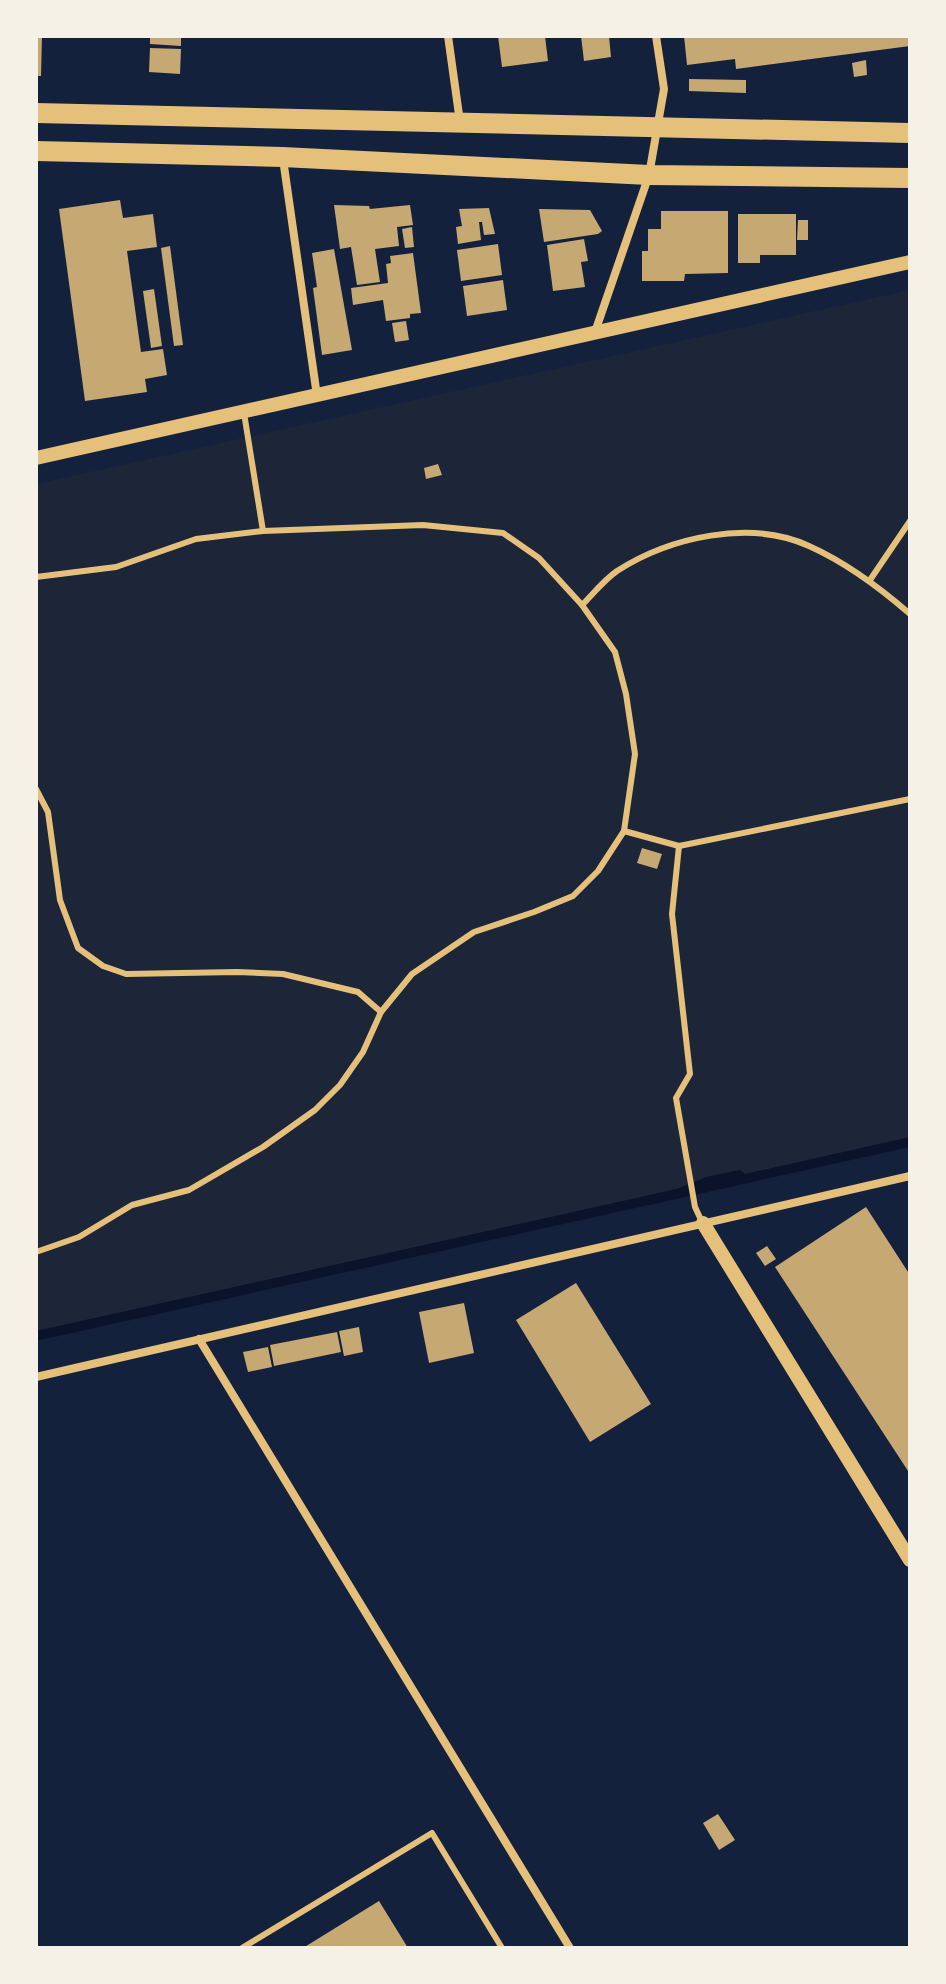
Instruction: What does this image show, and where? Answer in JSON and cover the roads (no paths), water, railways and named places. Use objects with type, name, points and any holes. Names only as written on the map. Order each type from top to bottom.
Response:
[{"type":"main road","points":[[36,113],[910,133]]},
{"type":"main road","points":[[36,151],[282,157],[649,175],[910,178]]},
{"type":"street","points":[[448,36],[460,124]]},
{"type":"street","points":[[595,333],[649,175],[664,89],[656,36]]},
{"type":"street","points":[[282,157],[317,396]]},
{"type":"street","points":[[36,458],[910,262]]},
{"type":"street","points":[[36,1377],[910,1176]]},
{"type":"street","points":[[703,1223],[910,1560]]},
{"type":"street","points":[[199,1339],[570,1948]]},
{"type":"lane","points":[[244,412],[263,531]]},
{"type":"lane","points":[[870,580],[910,521]]},
{"type":"lane","points":[[36,577],[116,567],[196,539],[263,531],[423,525],[503,533],[539,558],[582,605],[615,652],[626,694],[635,754],[624,831],[598,871],[573,896],[474,932],[412,974],[381,1012],[363,1052],[340,1085],[315,1110],[284,1132],[189,1190],[132,1205],[79,1237],[36,1252]]},
{"type":"lane","points":[[582,605],[615,572],[666,546],[707,536],[754,532],[807,545],[870,580],[910,614]]},
{"type":"lane","points":[[36,789],[48,812],[60,900],[78,948],[103,966],[126,974],[283,974],[358,992],[381,1012]]},
{"type":"lane","points":[[624,831],[679,846],[910,799]]},
{"type":"lane","points":[[679,846],[672,914],[690,1074],[676,1098],[695,1207],[703,1223]]},
{"type":"lane","points":[[242,1948],[432,1833],[502,1948]]}]
